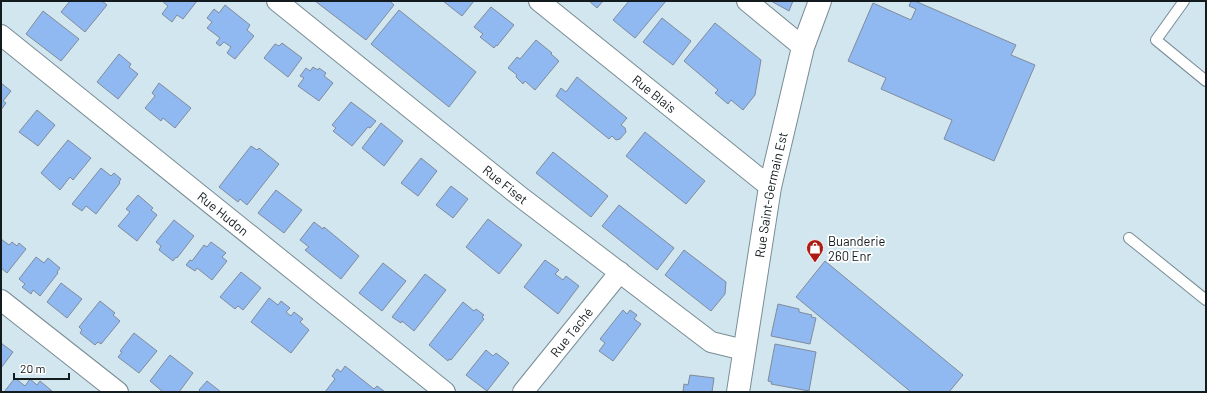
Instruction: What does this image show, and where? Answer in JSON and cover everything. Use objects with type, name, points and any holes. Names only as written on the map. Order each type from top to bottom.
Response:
[{"type":"street","name":"Rue Fiset","points":[[277,1],[522,198],[710,342],[744,350]]},
{"type":"street","name":"Rue Blais","points":[[539,1],[770,186]]},
{"type":"street","points":[[747,1],[803,47]]},
{"type":"street","name":"Rue Saint-Germain Est","points":[[738,392],[770,186],[803,47],[820,1]]},
{"type":"street","name":"Rue Hudon","points":[[1,35],[445,392]]},
{"type":"street","name":"Rue Taché","points":[[523,392],[620,272]]},
{"type":"street","points":[[1,300],[118,392]]},
{"type":"lane","points":[[1184,1],[1156,40],[1206,81]]},
{"type":"lane","points":[[1129,238],[1206,300]]},
{"type":"building","points":[[70,1],[102,1],[107,5],[85,32],[61,12]]},
{"type":"building","points":[[162,1],[197,1],[183,19],[177,15],[172,22],[162,14],[168,6]]},
{"type":"building","points":[[315,1],[390,1],[394,5],[366,40]]},
{"type":"building","points":[[443,1],[474,1],[462,16]]},
{"type":"building","points":[[589,1],[603,1],[597,8]]},
{"type":"building","points":[[629,1],[666,1],[635,38],[613,20]]},
{"type":"building","points":[[771,1],[793,1],[789,11]]},
{"type":"building","points":[[911,1],[915,1],[1016,45],[1011,55],[1035,65],[994,161],[944,139],[952,120],[881,89],[886,78],[848,61],[873,3],[911,20],[916,9],[909,6]]},
{"type":"building","points":[[225,5],[250,25],[247,30],[254,36],[235,59],[227,53],[231,47],[224,42],[220,46],[216,43],[220,38],[207,28],[212,22],[207,18],[214,9],[219,13]]},
{"type":"building","points":[[491,7],[514,25],[494,48],[480,37],[483,34],[474,27]]},
{"type":"building","points":[[399,10],[476,72],[449,107],[371,44]]},
{"type":"building","points":[[43,11],[79,39],[61,61],[26,34]]},
{"type":"building","points":[[662,18],[691,41],[673,65],[643,42]]},
{"type":"building","points":[[715,23],[761,60],[755,95],[743,110],[731,100],[728,104],[715,93],[718,90],[684,61]]},
{"type":"building","points":[[536,40],[559,61],[535,90],[525,81],[523,84],[516,77],[517,75],[508,68],[517,57],[520,59]]},
{"type":"building","points":[[282,43],[302,58],[288,77],[264,58],[275,44],[279,46]]},
{"type":"building","points":[[119,54],[131,64],[129,67],[138,74],[118,99],[97,82]]},
{"type":"building","points":[[313,67],[318,70],[319,68],[326,73],[324,76],[333,83],[319,101],[298,86],[304,78],[300,76],[306,68],[310,71]]},
{"type":"building","points":[[577,77],[627,118],[621,125],[625,128],[626,132],[620,139],[616,140],[612,136],[609,139],[556,96],[561,88],[566,92]]},
{"type":"building","points":[[1,83],[11,91],[3,101],[6,103],[1,110]]},
{"type":"building","points":[[159,83],[191,108],[175,128],[163,118],[161,121],[145,108],[155,96],[152,93]]},
{"type":"building","points":[[351,102],[376,121],[370,128],[368,127],[352,146],[333,131],[336,128],[332,125]]},
{"type":"building","points":[[37,110],[55,125],[38,146],[19,132]]},
{"type":"building","points":[[381,123],[403,141],[384,166],[362,148]]},
{"type":"building","points":[[645,132],[705,181],[686,204],[626,156]]},
{"type":"building","points":[[68,140],[91,158],[73,180],[70,177],[60,190],[41,173]]},
{"type":"building","points":[[251,146],[257,150],[259,148],[279,164],[247,205],[240,199],[238,202],[219,187]]},
{"type":"building","points":[[553,152],[608,196],[591,217],[536,173]]},
{"type":"building","points":[[421,158],[437,171],[418,196],[401,183]]},
{"type":"building","points":[[101,168],[111,176],[114,173],[121,179],[119,182],[120,183],[96,214],[86,206],[82,211],[72,204]]},
{"type":"building","points":[[451,186],[468,199],[453,218],[436,205]]},
{"type":"building","points":[[276,190],[302,210],[284,233],[258,213]]},
{"type":"building","points":[[138,195],[153,208],[151,210],[157,215],[137,241],[118,226],[130,212],[126,209]]},
{"type":"building","points":[[619,205],[674,248],[657,270],[602,226]]},
{"type":"building","points":[[488,219],[522,245],[499,274],[466,247]]},
{"type":"building","points":[[174,220],[194,236],[173,261],[159,250],[161,246],[156,242]]},
{"type":"building","points":[[314,222],[323,229],[324,227],[359,256],[341,279],[305,250],[309,247],[300,240]]},
{"type":"building","points":[[1,239],[9,245],[12,242],[17,246],[19,243],[26,249],[7,273],[1,268]]},
{"type":"building","points":[[211,242],[226,253],[222,257],[227,261],[212,280],[197,268],[195,271],[186,265],[190,260],[192,261],[204,245],[207,247]]},
{"type":"building","points":[[684,250],[726,282],[725,294],[711,311],[665,275]]},
{"type":"building","points":[[36,257],[44,263],[48,258],[60,268],[57,272],[58,273],[40,296],[33,290],[31,294],[22,287],[25,284],[19,279]]},
{"type":"building","points":[[545,260],[559,270],[555,274],[563,280],[566,276],[579,286],[558,314],[524,287]]},
{"type":"building","points":[[825,261],[963,375],[949,392],[911,392],[796,297]]},
{"type":"building","points":[[383,263],[406,281],[382,311],[359,293]]},
{"type":"building","points":[[241,272],[261,288],[243,310],[238,306],[235,309],[220,297]]},
{"type":"building","points":[[425,274],[446,290],[414,331],[402,321],[401,323],[392,317]]},
{"type":"building","points":[[61,283],[82,299],[67,318],[47,302]]},
{"type":"building","points":[[269,298],[278,305],[281,301],[290,308],[286,312],[291,316],[294,312],[303,319],[300,322],[309,330],[291,353],[251,322]]},
{"type":"building","points":[[100,301],[115,313],[113,315],[120,321],[101,344],[98,342],[95,345],[80,333],[82,330],[79,327]]},
{"type":"building","points":[[463,302],[474,311],[476,309],[484,315],[482,317],[484,319],[451,360],[449,359],[448,361],[429,345]]},
{"type":"building","points":[[778,304],[799,309],[799,312],[812,315],[811,317],[816,318],[810,344],[771,336]]},
{"type":"building","points":[[623,310],[627,314],[630,310],[637,315],[634,319],[641,324],[613,361],[599,351],[605,343],[600,339]]},
{"type":"building","points":[[134,333],[157,351],[139,373],[118,357],[122,352],[120,351]]},
{"type":"building","points":[[1,343],[13,352],[1,368]]},
{"type":"building","points":[[775,344],[816,352],[809,391],[771,384],[772,382],[768,381]]},
{"type":"building","points":[[486,350],[493,356],[496,353],[509,363],[487,391],[466,375]]},
{"type":"building","points":[[170,355],[193,373],[179,392],[163,392],[150,381]]},
{"type":"building","points":[[345,366],[374,389],[377,386],[385,392],[325,392],[335,379],[332,376],[337,369],[341,372]]},
{"type":"building","points":[[690,375],[714,378],[712,392],[683,392],[684,384],[688,385]]},
{"type":"building","points":[[15,378],[25,386],[30,379],[37,385],[40,381],[52,391],[4,392]]},
{"type":"building","points":[[207,381],[221,392],[201,392],[199,390]]},
{"type":"place","name":"Buanderie 260 Enr","points":[[815,263]]}]
